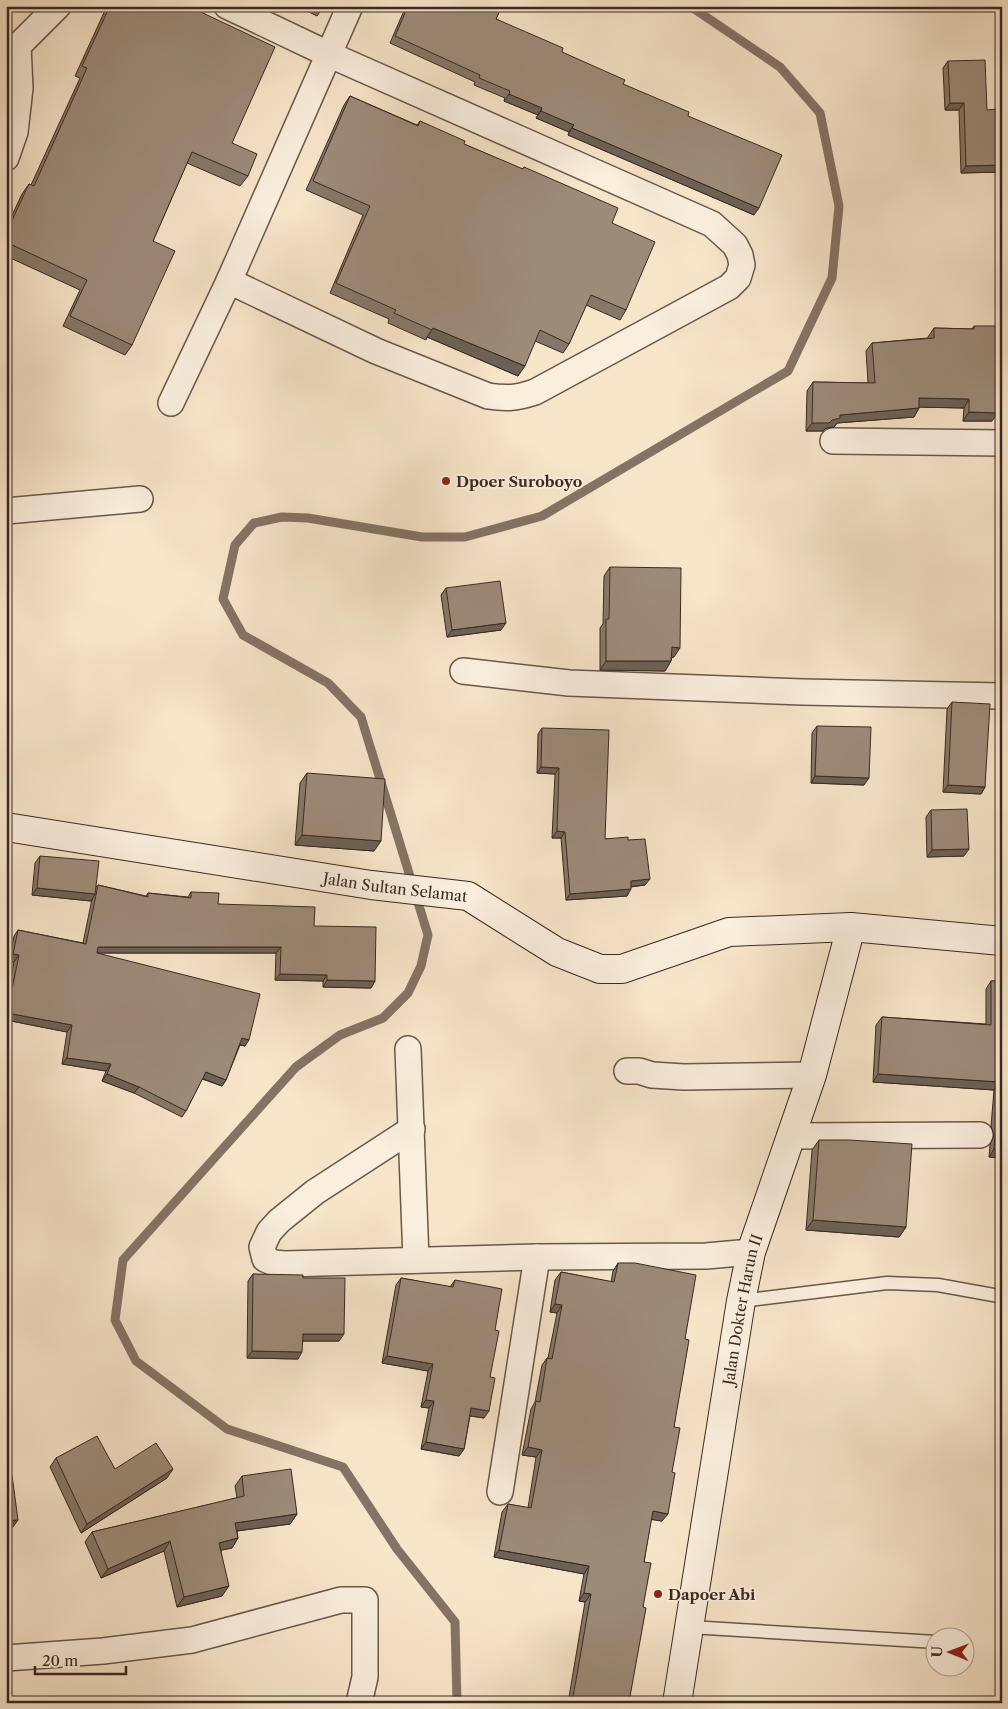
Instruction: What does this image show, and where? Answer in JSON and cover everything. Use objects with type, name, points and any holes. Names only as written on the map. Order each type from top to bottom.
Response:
[{"type":"street","points":[[6,158],[15,132],[20,88],[12,48],[58,6]]},
{"type":"street","points":[[227,6],[328,54],[712,224],[735,245],[742,265],[738,278],[729,287],[535,392],[516,398],[488,396],[376,351],[229,281]]},
{"type":"street","points":[[171,403],[229,281],[350,6]]},
{"type":"street","points":[[833,441],[1002,442]]},
{"type":"street","points":[[6,511],[140,499]]},
{"type":"street","points":[[463,671],[569,683],[802,692],[1002,696]]},
{"type":"street","name":"Jalan Sultan Selamat","points":[[6,827],[371,885],[468,896],[557,952],[600,969],[622,969],[729,932],[851,927],[1002,941]]},
{"type":"street","name":"Jalan Dokter Harun II","points":[[677,1703],[741,1301],[751,1252],[812,1076],[851,927]]},
{"type":"street","points":[[408,1049],[416,1260]]},
{"type":"street","points":[[627,1071],[684,1077],[812,1076]]},
{"type":"street","points":[[412,1129],[315,1192],[279,1221],[269,1232],[262,1246],[264,1259],[274,1263],[537,1257],[706,1256],[751,1252]]},
{"type":"street","points":[[790,1136],[980,1135]]},
{"type":"street","points":[[500,1492],[537,1257]]},
{"type":"street","points":[[6,1658],[103,1652],[192,1640],[341,1600],[365,1600],[366,1677],[359,1703]]},
{"type":"lane","points":[[741,1301],[887,1283],[938,1284],[999,1296]]},
{"type":"lane","points":[[690,1627],[926,1641]]},
{"type":"building","points":[[110,6],[188,6],[275,47],[232,143],[257,154],[248,176],[192,152],[153,241],[175,251],[132,345],[70,316],[87,280],[6,242],[6,233],[29,184],[34,186],[87,68],[82,66]]},
{"type":"building","points":[[408,6],[502,6],[496,19],[563,48],[562,52],[625,80],[623,84],[689,112],[688,116],[782,155],[759,208],[572,128],[574,125],[541,111],[542,108],[509,94],[510,91],[479,78],[480,75],[395,36]]},
{"type":"building","points":[[985,60],[987,110],[996,109],[997,123],[1002,123],[1002,165],[966,166],[964,103],[950,103],[948,61]]},
{"type":"building","points":[[350,96],[418,126],[420,121],[465,141],[464,144],[523,169],[524,167],[618,208],[612,223],[655,242],[626,310],[591,295],[569,344],[540,330],[525,366],[433,328],[432,330],[394,313],[396,310],[336,283],[370,206],[313,181]]},
{"type":"building","points":[[974,326],[999,326],[998,413],[969,412],[969,399],[919,398],[919,408],[840,415],[840,418],[829,423],[812,423],[813,382],[875,383],[872,343],[934,338],[934,328],[974,329]]},
{"type":"building","points":[[610,567],[681,568],[680,648],[672,647],[671,661],[606,661],[606,619],[609,619]]},
{"type":"building","points":[[500,581],[506,623],[452,630],[446,588]]},
{"type":"building","points":[[952,702],[990,704],[985,787],[948,785]]},
{"type":"building","points":[[817,726],[871,727],[869,778],[815,776]]},
{"type":"building","points":[[542,728],[609,730],[605,839],[628,837],[628,840],[645,839],[650,879],[631,881],[631,889],[570,894],[565,832],[557,831],[559,768],[541,767]]},
{"type":"building","points":[[307,773],[385,779],[381,841],[302,835]]},
{"type":"building","points":[[967,809],[969,849],[932,850],[931,810]]},
{"type":"building","points":[[40,856],[99,861],[95,894],[37,888]]},
{"type":"building","points":[[98,885],[148,897],[148,893],[191,898],[191,892],[219,893],[218,904],[315,907],[314,926],[376,927],[375,981],[327,980],[327,975],[280,974],[281,947],[98,947],[97,953],[260,994],[249,1040],[242,1038],[226,1080],[206,1072],[186,1111],[139,1087],[107,1074],[111,1064],[67,1058],[72,1025],[7,1013],[19,955],[13,954],[18,930],[86,944]]},
{"type":"building","points":[[991,981],[1002,981],[1002,1149],[994,1149],[995,1137],[1000,1128],[996,1118],[999,1082],[878,1074],[882,1017],[991,1025]]},
{"type":"building","points":[[819,1140],[912,1144],[906,1227],[813,1220]]},
{"type":"building","points":[[618,1263],[635,1263],[696,1275],[685,1339],[689,1340],[674,1427],[680,1428],[672,1472],[675,1473],[668,1514],[653,1511],[644,1562],[651,1563],[643,1607],[646,1608],[629,1702],[633,1703],[572,1703],[591,1594],[584,1593],[589,1566],[499,1550],[508,1504],[531,1508],[542,1450],[528,1447],[536,1401],[540,1402],[547,1358],[552,1359],[562,1305],[555,1304],[561,1272],[614,1282]]},
{"type":"building","points":[[253,1274],[303,1275],[303,1278],[345,1278],[344,1334],[303,1334],[302,1352],[252,1351]]},
{"type":"building","points":[[401,1278],[453,1287],[455,1280],[502,1289],[495,1330],[499,1331],[490,1377],[495,1378],[489,1411],[471,1408],[464,1449],[426,1442],[434,1401],[426,1400],[433,1364],[387,1356]]},
{"type":"building","points":[[97,1436],[115,1469],[156,1443],[173,1469],[87,1524],[56,1458]]},
{"type":"building","points":[[291,1469],[297,1514],[235,1523],[238,1538],[219,1543],[229,1586],[184,1597],[170,1541],[108,1569],[92,1532],[244,1496],[242,1476]]},
{"type":"building","points":[[12,1475],[18,1520],[6,1521],[6,1476]]},
{"type":"waterway","points":[[457,1703],[455,1622],[397,1549],[343,1467],[227,1429],[136,1361],[115,1320],[123,1260],[296,1067],[340,1035],[383,1018],[408,993],[421,966],[428,935],[361,717],[328,683],[243,635],[223,599],[235,545],[254,523],[282,517],[308,518],[422,537],[465,537],[542,516],[788,371],[832,278],[839,206],[820,113],[780,67],[690,6]]},
{"type":"place","name":"Dpoer Suroboyo","points":[[446,481]]},
{"type":"place","name":"Dapoer Abi","points":[[658,1594]]}]
